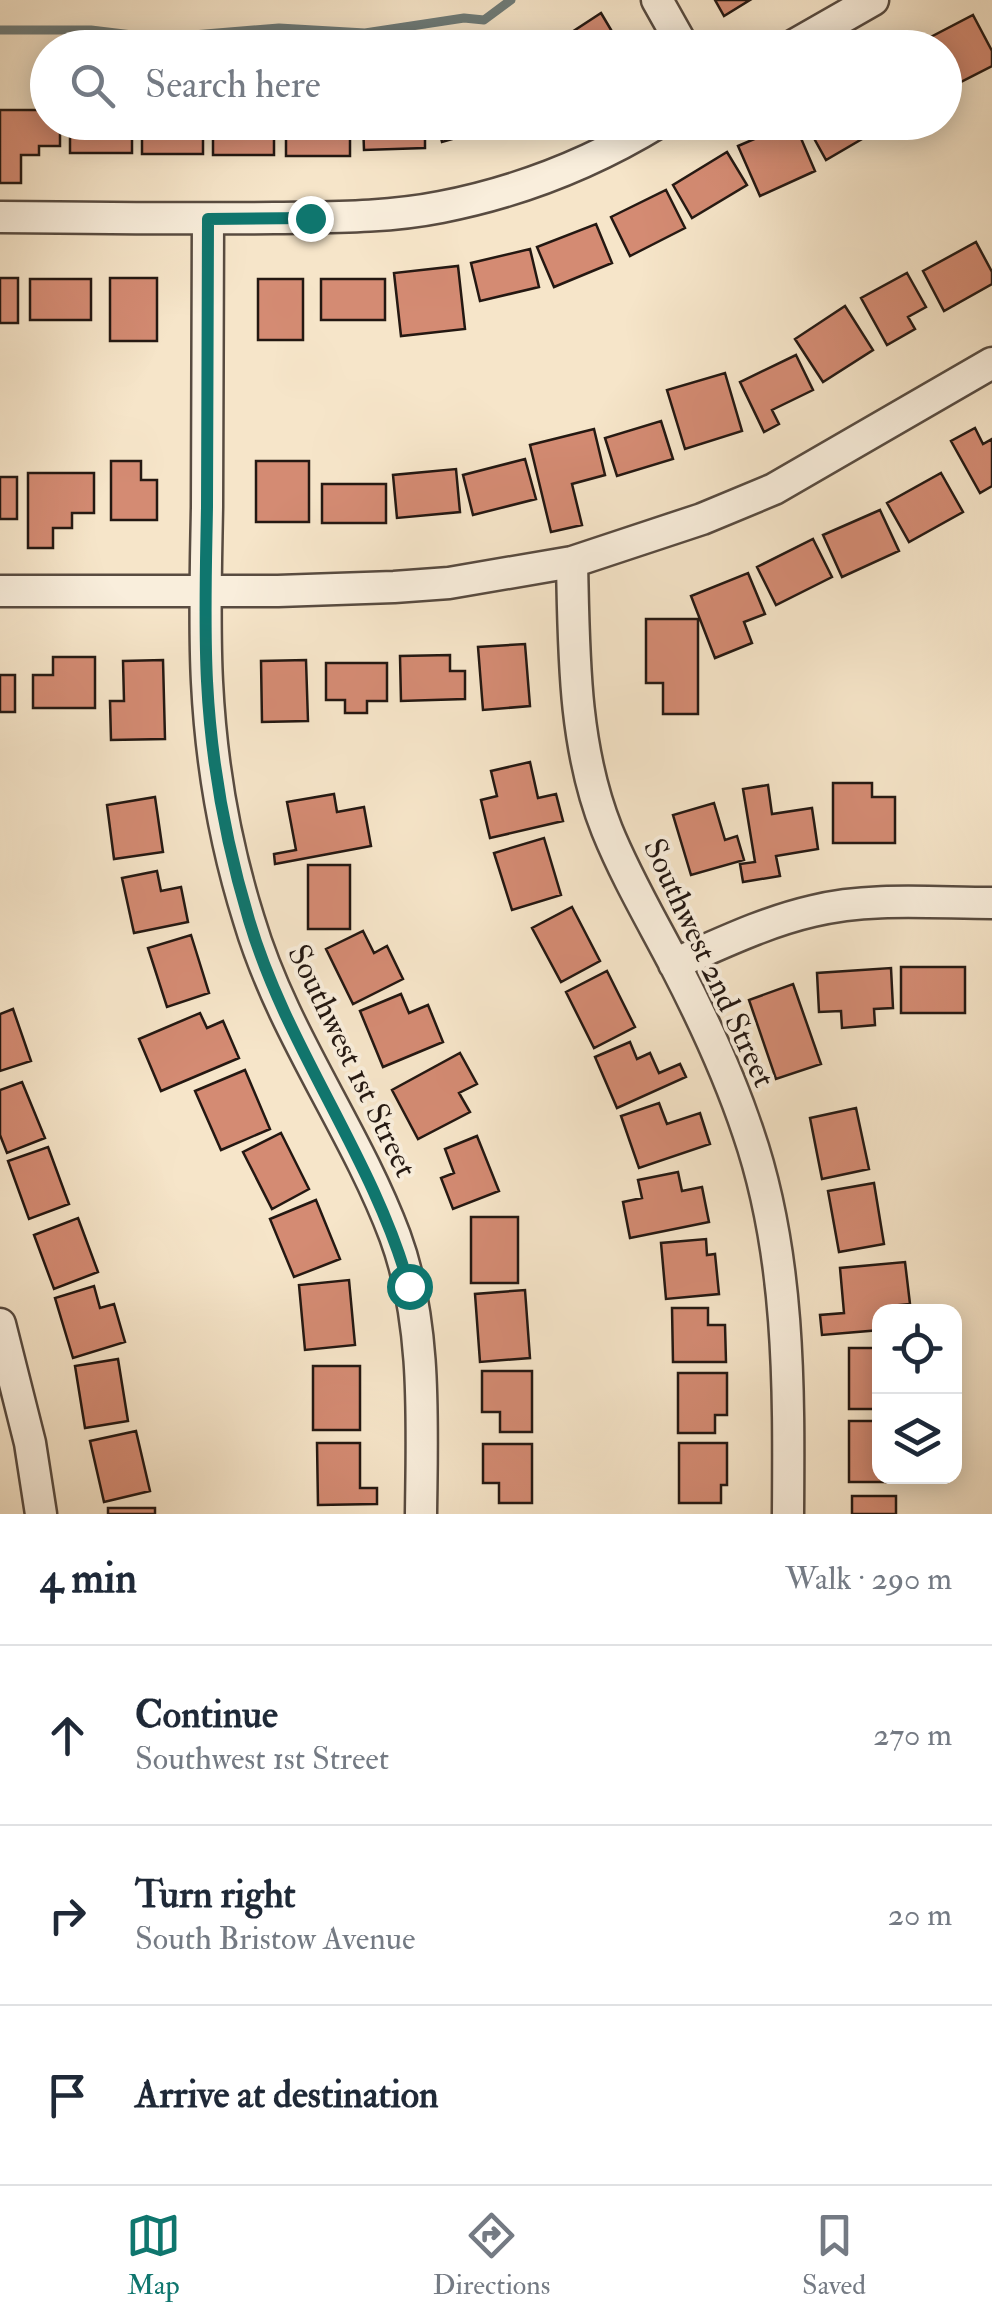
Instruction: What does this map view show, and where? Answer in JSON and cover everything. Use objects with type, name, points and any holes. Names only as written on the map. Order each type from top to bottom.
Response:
[{"type":"street","points":[[657,0],[674,30]]},
{"type":"street","points":[[821,30],[873,0]]},
{"type":"street","points":[[0,217],[372,216],[440,207],[495,194],[562,172],[630,140]]},
{"type":"street","name":"Southwest 1st Street","points":[[208,219],[207,682],[214,762],[249,920],[295,1038],[396,1238],[409,1286],[419,1353],[421,1514]]},
{"type":"street","points":[[0,591],[206,591],[431,584],[572,562],[702,519],[774,489],[992,363]]},
{"type":"street","name":"Southwest 2nd Street","points":[[572,562],[575,678],[592,781],[606,828],[701,1016],[750,1134],[766,1201],[779,1268],[786,1336],[788,1514]]},
{"type":"street","points":[[674,964],[764,926],[814,910],[850,905],[992,903]]},
{"type":"street","points":[[0,1324],[30,1443],[41,1514]]},
{"type":"building","points":[[715,0],[750,0],[724,16]]},
{"type":"building","points":[[601,13],[611,30],[575,30]]},
{"type":"building","points":[[973,15],[992,51],[992,66],[962,81],[962,30],[944,30]]},
{"type":"building","points":[[0,110],[30,110],[30,140],[60,140],[60,146],[39,146],[39,155],[21,155],[21,183],[0,183]]},
{"type":"building","points":[[70,140],[132,140],[132,153],[70,153]]},
{"type":"building","points":[[142,140],[203,140],[203,154],[142,154]]},
{"type":"building","points":[[213,140],[274,140],[274,155],[213,155]]},
{"type":"building","points":[[286,140],[350,140],[350,156],[286,156]]},
{"type":"building","points":[[364,140],[425,140],[425,148],[364,150]]},
{"type":"building","points":[[752,140],[802,140],[815,171],[760,196],[738,146]]},
{"type":"building","points":[[815,140],[860,140],[826,160]]},
{"type":"building","points":[[727,152],[747,185],[692,218],[673,185]]},
{"type":"building","points":[[666,190],[685,228],[630,256],[611,217]]},
{"type":"building","points":[[596,224],[612,263],[554,287],[537,247]]},
{"type":"building","points":[[976,242],[992,272],[992,284],[944,311],[923,271]]},
{"type":"building","points":[[530,249],[539,287],[480,301],[471,263]]},
{"type":"building","points":[[458,266],[465,329],[401,336],[394,273]]},
{"type":"building","points":[[907,273],[926,307],[908,317],[915,329],[887,345],[861,298]]},
{"type":"building","points":[[0,278],[18,278],[18,323],[0,323]]},
{"type":"building","points":[[110,278],[157,278],[157,341],[110,341]]},
{"type":"building","points":[[30,279],[91,279],[91,320],[30,320]]},
{"type":"building","points":[[258,279],[303,279],[303,340],[258,340]]},
{"type":"building","points":[[321,279],[385,279],[385,320],[321,320]]},
{"type":"building","points":[[845,306],[873,350],[823,382],[795,339]]},
{"type":"building","points":[[796,355],[813,390],[772,410],[779,424],[764,432],[740,382]]},
{"type":"building","points":[[725,373],[742,431],[685,449],[667,390]]},
{"type":"building","points":[[661,421],[673,459],[617,476],[605,438]]},
{"type":"building","points":[[975,428],[983,444],[992,439],[992,486],[980,493],[951,441]]},
{"type":"building","points":[[594,429],[605,475],[572,484],[582,525],[551,532],[530,445]]},
{"type":"building","points":[[525,459],[536,499],[473,515],[463,475]]},
{"type":"building","points":[[111,461],[141,461],[141,480],[157,480],[157,520],[111,520]]},
{"type":"building","points":[[256,461],[309,461],[309,522],[256,522]]},
{"type":"building","points":[[456,469],[460,512],[397,518],[393,475]]},
{"type":"building","points":[[28,473],[94,473],[94,513],[72,513],[72,528],[53,528],[53,548],[28,548]]},
{"type":"building","points":[[941,473],[963,512],[909,542],[887,503]]},
{"type":"building","points":[[0,477],[17,477],[17,519],[0,519]]},
{"type":"building","points":[[322,484],[386,484],[386,523],[322,523]]},
{"type":"building","points":[[880,510],[899,551],[842,577],[823,535]]},
{"type":"building","points":[[813,539],[832,577],[776,605],[757,567]]},
{"type":"building","points":[[748,573],[765,614],[744,622],[752,643],[715,658],[691,596]]},
{"type":"building","points":[[646,619],[698,619],[698,714],[663,714],[663,683],[646,683]]},
{"type":"building","points":[[525,644],[530,706],[483,710],[478,647]]},
{"type":"building","points":[[450,655],[450,671],[465,671],[465,699],[401,701],[400,656]]},
{"type":"building","points":[[53,657],[95,657],[95,708],[33,708],[33,675],[53,675]]},
{"type":"building","points":[[163,660],[165,739],[111,740],[110,701],[124,701],[123,661]]},
{"type":"building","points":[[306,660],[308,721],[262,722],[261,661]]},
{"type":"building","points":[[326,663],[387,663],[387,701],[367,701],[367,713],[345,713],[345,700],[326,700]]},
{"type":"building","points":[[0,675],[15,675],[15,712],[0,712]]},
{"type":"building","points":[[530,762],[538,798],[556,794],[563,821],[490,838],[481,800],[497,796],[491,771]]},
{"type":"building","points":[[833,783],[872,783],[872,797],[895,797],[895,843],[833,843]]},
{"type":"building","points":[[768,785],[772,814],[812,808],[818,849],[776,856],[780,876],[743,882],[740,864],[755,862],[743,789]]},
{"type":"building","points":[[334,794],[337,812],[364,807],[371,846],[275,864],[274,854],[296,850],[287,802]]},
{"type":"building","points":[[155,797],[163,852],[114,859],[107,805]]},
{"type":"building","points":[[714,803],[725,840],[737,836],[744,860],[691,875],[673,815]]},
{"type":"building","points":[[544,838],[561,895],[512,910],[494,853]]},
{"type":"building","points":[[308,865],[350,865],[350,929],[308,929]]},
{"type":"building","points":[[157,871],[161,891],[181,887],[188,922],[134,933],[122,878]]},
{"type":"building","points":[[572,907],[600,961],[561,982],[532,928]]},
{"type":"building","points":[[363,931],[374,953],[387,946],[403,979],[353,1004],[326,949]]},
{"type":"building","points":[[191,935],[209,993],[167,1007],[148,948]]},
{"type":"building","points":[[901,967],[965,967],[965,1013],[901,1013]]},
{"type":"building","points":[[891,968],[893,1008],[874,1009],[875,1025],[842,1028],[841,1011],[819,1012],[817,973]]},
{"type":"building","points":[[607,971],[635,1027],[594,1048],[566,992]]},
{"type":"building","points":[[793,984],[821,1064],[776,1079],[749,1000]]},
{"type":"building","points":[[401,994],[409,1013],[428,1005],[443,1042],[383,1067],[360,1011]]},
{"type":"building","points":[[13,1009],[31,1061],[0,1071],[0,1014]]},
{"type":"building","points":[[200,1013],[207,1028],[223,1021],[239,1058],[161,1091],[139,1039]]},
{"type":"building","points":[[630,1042],[637,1059],[650,1053],[659,1073],[680,1064],[686,1077],[617,1108],[595,1057]]},
{"type":"building","points":[[460,1053],[477,1084],[459,1093],[470,1112],[418,1139],[392,1090]]},
{"type":"building","points":[[245,1070],[270,1129],[221,1150],[195,1091]]},
{"type":"building","points":[[22,1082],[45,1138],[7,1153],[0,1135],[0,1090]]},
{"type":"building","points":[[659,1103],[667,1124],[700,1113],[710,1144],[639,1168],[621,1116]]},
{"type":"building","points":[[856,1108],[869,1169],[822,1179],[810,1118]]},
{"type":"building","points":[[281,1133],[309,1189],[272,1209],[243,1152]]},
{"type":"building","points":[[477,1136],[499,1191],[453,1209],[441,1178],[454,1173],[445,1149]]},
{"type":"building","points":[[48,1147],[69,1204],[29,1219],[8,1161]]},
{"type":"building","points":[[678,1172],[682,1191],[702,1187],[709,1222],[630,1238],[623,1202],[642,1198],[638,1180]]},
{"type":"building","points":[[874,1183],[884,1244],[839,1252],[828,1191]]},
{"type":"building","points":[[316,1200],[340,1259],[294,1277],[270,1219]]},
{"type":"building","points":[[471,1217],[518,1217],[518,1283],[471,1283]]},
{"type":"building","points":[[78,1218],[98,1272],[54,1289],[34,1235]]},
{"type":"building","points":[[706,1239],[707,1255],[715,1254],[719,1294],[666,1299],[661,1243]]},
{"type":"building","points":[[905,1262],[910,1304],[872,1304],[872,1331],[822,1335],[820,1315],[844,1313],[840,1268]]},
{"type":"building","points":[[349,1280],[355,1345],[305,1350],[299,1285]]},
{"type":"building","points":[[94,1286],[100,1308],[114,1304],[125,1342],[73,1358],[55,1298]]},
{"type":"building","points":[[525,1290],[530,1358],[480,1362],[475,1294]]},
{"type":"building","points":[[672,1308],[708,1308],[708,1325],[725,1325],[726,1362],[673,1362]]},
{"type":"building","points":[[849,1348],[872,1348],[872,1409],[849,1409]]},
{"type":"building","points":[[118,1359],[128,1421],[85,1428],[75,1366]]},
{"type":"building","points":[[313,1366],[360,1366],[360,1430],[313,1430]]},
{"type":"building","points":[[482,1371],[532,1371],[532,1432],[500,1432],[500,1412],[482,1412]]},
{"type":"building","points":[[678,1373],[727,1373],[727,1415],[715,1415],[715,1433],[678,1433]]},
{"type":"building","points":[[849,1421],[872,1421],[872,1482],[849,1482]]},
{"type":"building","points":[[136,1431],[150,1491],[104,1502],[90,1441]]},
{"type":"building","points":[[317,1443],[360,1443],[360,1488],[377,1488],[377,1504],[318,1505]]},
{"type":"building","points":[[679,1443],[727,1443],[727,1485],[721,1485],[721,1503],[679,1503]]},
{"type":"building","points":[[483,1444],[532,1444],[532,1503],[499,1503],[499,1483],[483,1483]]},
{"type":"building","points":[[852,1496],[896,1496],[896,1514],[852,1514]]},
{"type":"building","points":[[108,1508],[155,1508],[155,1514],[108,1514]]},
{"type":"waterway","points":[[385,30],[464,18],[484,20],[511,0]]},
{"type":"waterway","points":[[0,30],[30,30]]},
{"type":"waterway","points":[[30,30],[91,30]]},
{"type":"waterway","points":[[255,30],[313,30]]},
{"type":"route","points":[[310,218],[208,219],[207,682],[214,762],[249,920],[270,978],[295,1038],[377,1195],[396,1238],[409,1286]]}]
